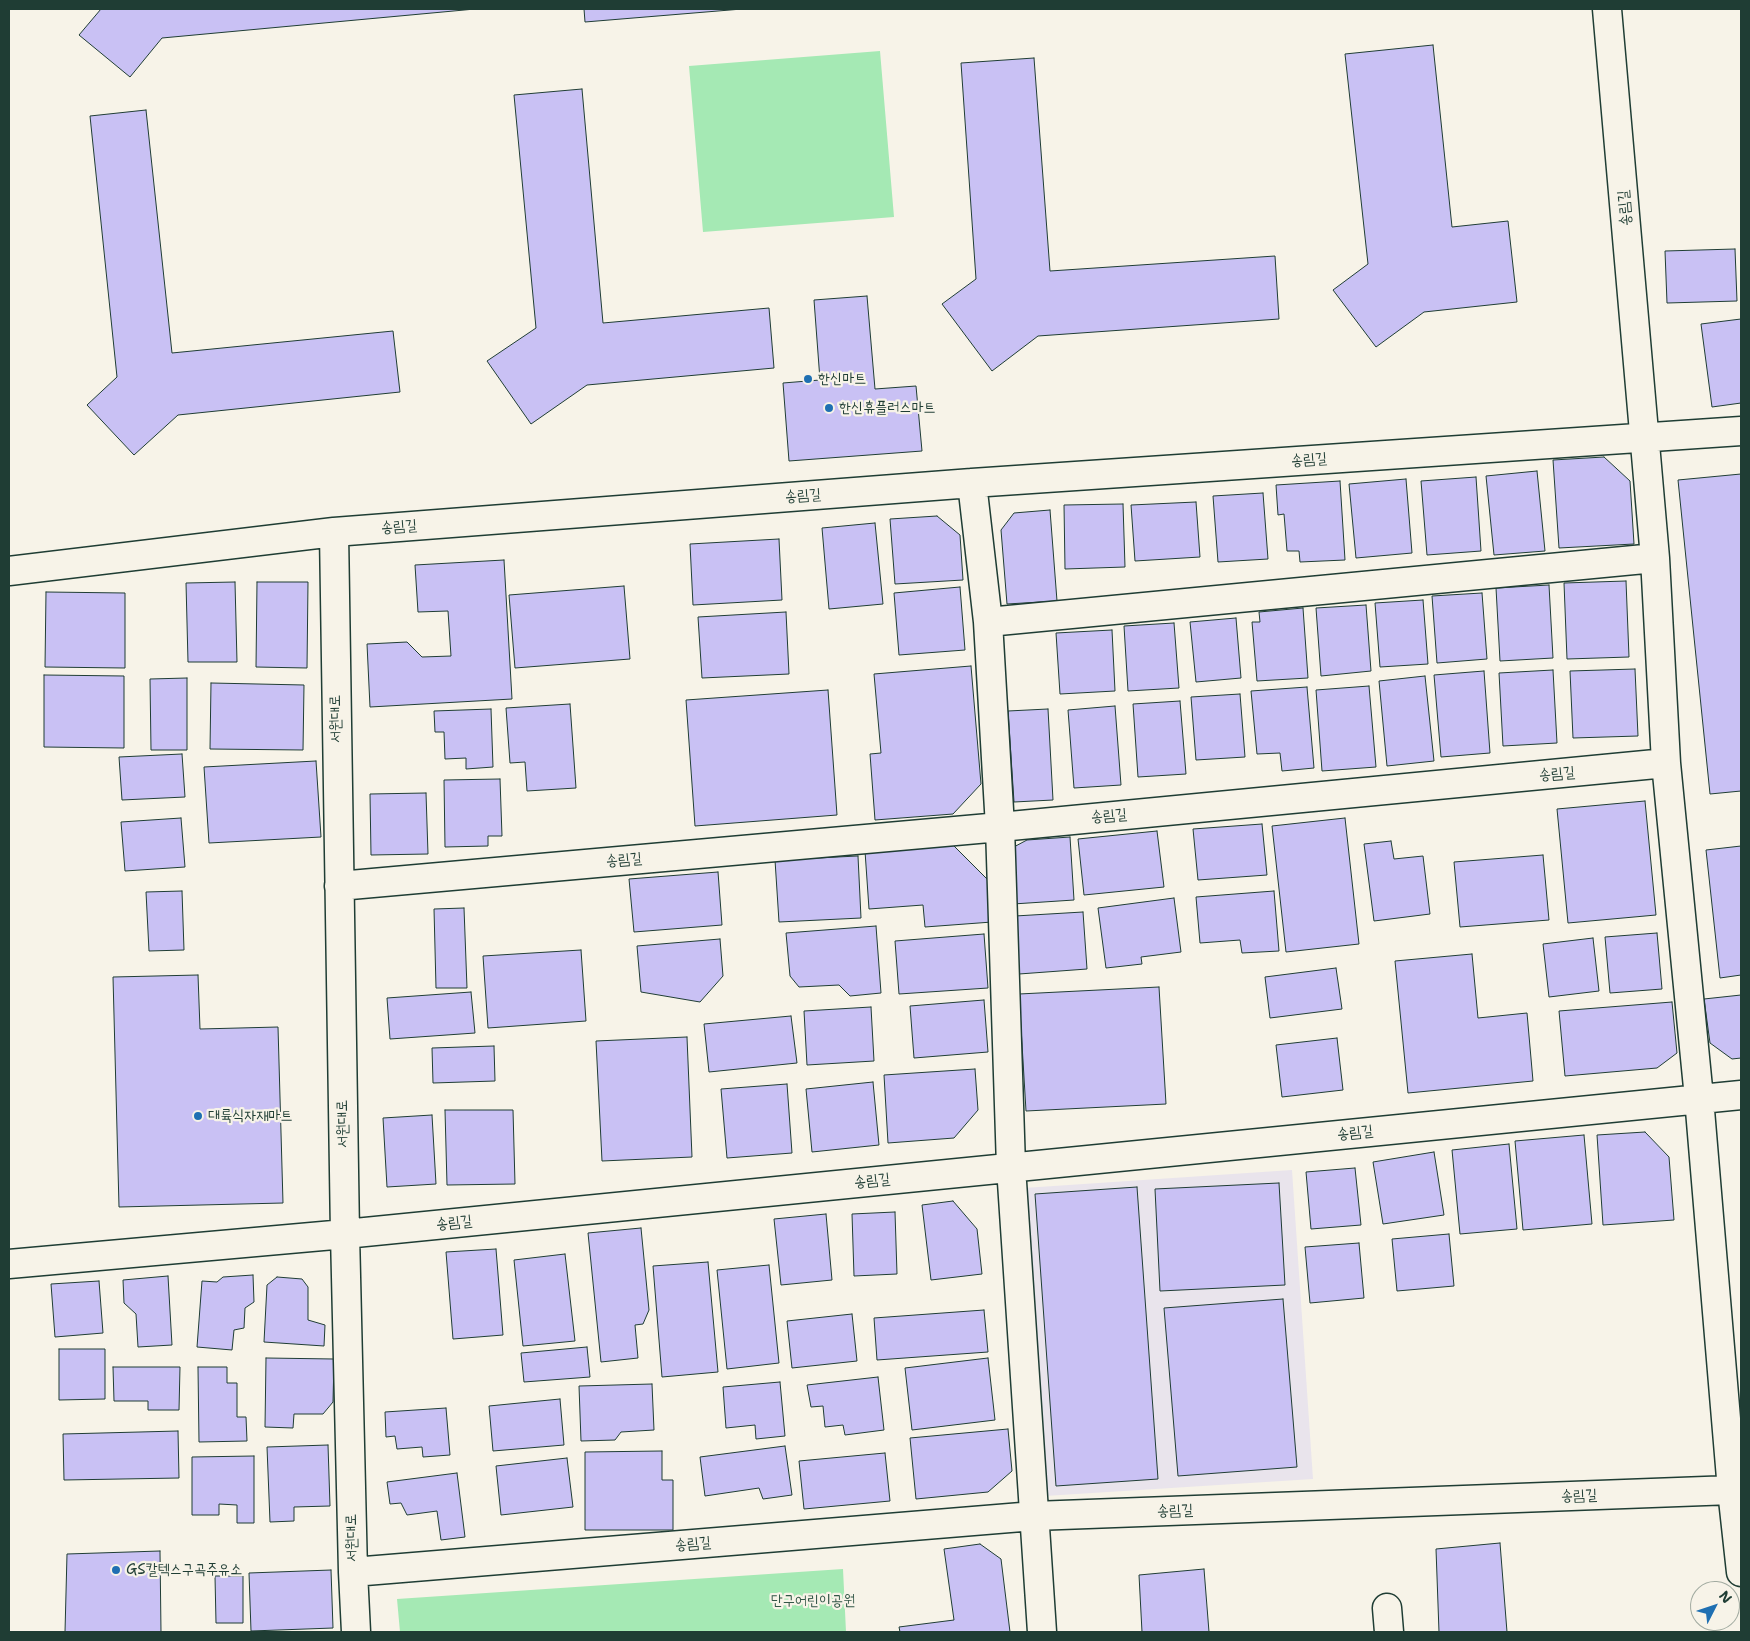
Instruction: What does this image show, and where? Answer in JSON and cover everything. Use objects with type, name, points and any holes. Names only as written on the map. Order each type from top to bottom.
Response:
[{"type":"street","name":"송림길","points":[[352,1572],[1034,1516],[1732,1490],[1699,1098],[1666,763],[1655,558],[1607,9]]},
{"type":"street","name":"송림길","points":[[334,532],[972,483],[1741,431]]},
{"type":"street","points":[[972,483],[988,622],[1000,827],[1011,1167],[1042,1632]]},
{"type":"street","points":[[9,571],[334,532]]},
{"type":"street","name":"서원대로","points":[[334,532],[345,1234],[352,1572],[356,1632]]},
{"type":"street","points":[[988,622],[1655,558]]},
{"type":"street","name":"송림길","points":[[339,886],[1000,827],[1666,763]]},
{"type":"street","points":[[1699,1098],[1741,1095]]},
{"type":"street","name":"송림길","points":[[345,1234],[1699,1098]]},
{"type":"street","points":[[9,1264],[345,1234]]},
{"type":"street","points":[[1732,1490],[1741,1572]]},
{"type":"shaded area","points":[[1292,1170],[1313,1479],[1045,1496],[1024,1188]]},
{"type":"green space","points":[[880,51],[894,217],[703,232],[689,66]]},
{"type":"green space","name":"단구어린이공원","points":[[843,1569],[846,1632],[400,1632],[397,1599]]},
{"type":"building","points":[[101,9],[475,9],[162,38],[130,77],[79,35]]},
{"type":"building","points":[[584,9],[742,9],[585,22]]},
{"type":"building","points":[[1433,45],[1452,227],[1508,221],[1517,302],[1424,312],[1376,347],[1333,290],[1368,264],[1345,54]]},
{"type":"building","points":[[1034,58],[1050,271],[1275,256],[1279,319],[1038,336],[992,371],[942,304],[976,279],[961,63]]},
{"type":"building","points":[[582,89],[603,323],[769,308],[774,368],[587,385],[531,424],[487,361],[536,328],[514,95]]},
{"type":"building","points":[[146,110],[172,353],[393,331],[400,392],[178,415],[134,455],[87,405],[117,377],[90,116]]},
{"type":"building","points":[[1735,249],[1737,301],[1667,303],[1665,251]]},
{"type":"building","points":[[867,296],[875,389],[916,386],[922,451],[789,461],[783,383],[820,380],[814,300]]},
{"type":"building","points":[[1741,319],[1741,403],[1712,407],[1701,324]]},
{"type":"building","points":[[1604,457],[1630,481],[1634,544],[1559,548],[1553,460]]},
{"type":"building","points":[[1537,471],[1545,551],[1494,555],[1486,476]]},
{"type":"building","points":[[1741,474],[1741,791],[1710,794],[1678,480]]},
{"type":"building","points":[[1476,477],[1481,551],[1427,555],[1421,481]]},
{"type":"building","points":[[1406,479],[1412,553],[1356,558],[1349,484]]},
{"type":"building","points":[[1340,481],[1345,560],[1300,562],[1299,551],[1287,551],[1284,514],[1278,515],[1276,485]]},
{"type":"building","points":[[1263,493],[1268,559],[1218,562],[1213,496]]},
{"type":"building","points":[[1196,502],[1200,557],[1135,561],[1131,505]]},
{"type":"building","points":[[1123,504],[1125,567],[1065,569],[1064,505]]},
{"type":"building","points":[[1050,510],[1057,601],[1007,604],[1001,530],[1014,513]]},
{"type":"building","points":[[937,516],[960,535],[963,580],[895,584],[890,519]]},
{"type":"building","points":[[875,523],[883,604],[829,609],[822,528]]},
{"type":"building","points":[[779,539],[782,600],[693,605],[690,544]]},
{"type":"building","points":[[504,560],[512,699],[370,707],[367,644],[407,642],[422,657],[451,656],[448,611],[418,612],[415,565]]},
{"type":"building","points":[[1626,581],[1629,657],[1567,659],[1564,583]]},
{"type":"building","points":[[235,582],[237,662],[188,662],[186,583]]},
{"type":"building","points":[[257,582],[308,582],[307,668],[256,667]]},
{"type":"building","points":[[1549,585],[1553,658],[1500,661],[1496,588]]},
{"type":"building","points":[[624,586],[630,659],[515,668],[509,595]]},
{"type":"building","points":[[960,587],[965,650],[899,655],[894,593]]},
{"type":"building","points":[[46,592],[125,593],[125,668],[45,667]]},
{"type":"building","points":[[1482,593],[1487,659],[1437,663],[1432,596]]},
{"type":"building","points":[[1423,600],[1428,664],[1380,667],[1375,603]]},
{"type":"building","points":[[1366,605],[1371,671],[1321,676],[1316,608]]},
{"type":"building","points":[[1303,608],[1308,678],[1257,681],[1252,622],[1260,622],[1259,612]]},
{"type":"building","points":[[786,612],[789,674],[702,678],[698,617]]},
{"type":"building","points":[[1236,618],[1241,678],[1196,682],[1190,622]]},
{"type":"building","points":[[1174,623],[1179,688],[1128,691],[1124,626]]},
{"type":"building","points":[[1112,630],[1115,691],[1060,694],[1056,633]]},
{"type":"building","points":[[971,666],[981,784],[953,814],[875,820],[870,754],[881,753],[874,674]]},
{"type":"building","points":[[1635,669],[1638,736],[1573,738],[1570,671]]},
{"type":"building","points":[[1553,670],[1557,743],[1503,746],[1499,673]]},
{"type":"building","points":[[1484,671],[1490,753],[1441,757],[1434,675]]},
{"type":"building","points":[[44,675],[124,676],[124,748],[44,747]]},
{"type":"building","points":[[1425,676],[1434,761],[1387,766],[1379,681]]},
{"type":"building","points":[[187,678],[187,750],[151,750],[150,679]]},
{"type":"building","points":[[211,683],[304,685],[303,750],[210,749]]},
{"type":"building","points":[[1369,686],[1376,767],[1322,771],[1316,690]]},
{"type":"building","points":[[1307,687],[1314,768],[1282,771],[1280,753],[1257,754],[1251,691]]},
{"type":"building","points":[[828,690],[837,815],[695,826],[686,700]]},
{"type":"building","points":[[1240,694],[1245,757],[1196,760],[1191,697]]},
{"type":"building","points":[[1180,701],[1186,774],[1138,777],[1133,704]]},
{"type":"building","points":[[570,704],[576,788],[527,791],[525,762],[510,763],[506,708]]},
{"type":"building","points":[[1115,706],[1121,785],[1074,788],[1068,710]]},
{"type":"building","points":[[491,709],[493,767],[466,769],[466,758],[445,759],[444,732],[435,732],[434,711]]},
{"type":"building","points":[[1048,709],[1053,800],[1014,802],[1008,711]]},
{"type":"building","points":[[182,754],[185,797],[122,800],[119,757]]},
{"type":"building","points":[[316,761],[321,837],[209,843],[204,767]]},
{"type":"building","points":[[500,779],[502,836],[488,836],[488,846],[445,847],[444,780]]},
{"type":"building","points":[[426,793],[428,854],[371,855],[370,794]]},
{"type":"building","points":[[1645,801],[1656,915],[1568,923],[1557,809]]},
{"type":"building","points":[[181,818],[185,867],[125,871],[121,822]]},
{"type":"building","points":[[1345,818],[1359,944],[1286,952],[1272,826]]},
{"type":"building","points":[[1262,824],[1267,875],[1198,880],[1193,829]]},
{"type":"building","points":[[1157,831],[1164,887],[1084,895],[1078,839]]},
{"type":"building","points":[[1070,837],[1074,900],[1013,904],[1010,849],[1027,840]]},
{"type":"building","points":[[1391,841],[1394,859],[1423,856],[1430,914],[1374,921],[1364,844]]},
{"type":"building","points":[[953,845],[988,880],[992,922],[925,927],[923,905],[869,909],[865,851]]},
{"type":"building","points":[[1741,846],[1741,975],[1720,978],[1706,850]]},
{"type":"building","points":[[1543,855],[1549,920],[1460,927],[1454,862]]},
{"type":"building","points":[[858,856],[861,918],[779,922],[775,860]]},
{"type":"building","points":[[718,872],[722,925],[634,932],[629,879]]},
{"type":"building","points":[[182,891],[184,950],[149,951],[146,892]]},
{"type":"building","points":[[1274,891],[1279,951],[1242,953],[1240,940],[1200,943],[1196,897]]},
{"type":"building","points":[[1174,898],[1181,952],[1141,957],[1142,964],[1106,968],[1098,908]]},
{"type":"building","points":[[464,908],[467,988],[436,988],[434,909]]},
{"type":"building","points":[[1083,912],[1087,969],[1019,974],[1015,916]]},
{"type":"building","points":[[876,926],[881,993],[850,996],[839,985],[799,987],[790,976],[786,933]]},
{"type":"building","points":[[1657,933],[1662,989],[1610,993],[1605,937]]},
{"type":"building","points":[[984,934],[988,988],[899,994],[895,941]]},
{"type":"building","points":[[1593,938],[1599,991],[1549,997],[1543,944]]},
{"type":"building","points":[[720,939],[723,976],[700,1002],[641,992],[637,946]]},
{"type":"building","points":[[581,950],[586,1021],[488,1028],[483,956]]},
{"type":"building","points":[[1472,954],[1478,1018],[1527,1013],[1533,1081],[1408,1093],[1395,961]]},
{"type":"building","points":[[1336,968],[1342,1009],[1270,1018],[1265,977]]},
{"type":"building","name":"대륙식자재마트","points":[[198,975],[200,1029],[278,1027],[283,1203],[119,1207],[113,977]]},
{"type":"building","points":[[1159,987],[1166,1104],[1026,1111],[1019,994]]},
{"type":"building","points":[[471,992],[475,1033],[390,1039],[387,998]]},
{"type":"building","points":[[1741,995],[1741,1058],[1732,1059],[1710,1043],[1704,999]]},
{"type":"building","points":[[984,1000],[988,1052],[914,1058],[910,1006]]},
{"type":"building","points":[[1672,1002],[1677,1053],[1657,1068],[1565,1076],[1559,1011]]},
{"type":"building","points":[[871,1007],[874,1061],[807,1065],[804,1011]]},
{"type":"building","points":[[791,1016],[797,1063],[709,1072],[704,1024]]},
{"type":"building","points":[[687,1037],[692,1157],[602,1161],[596,1041]]},
{"type":"building","points":[[1337,1038],[1343,1090],[1282,1097],[1276,1045]]},
{"type":"building","points":[[494,1046],[495,1081],[433,1083],[432,1048]]},
{"type":"building","points":[[975,1069],[978,1110],[954,1138],[888,1143],[884,1075]]},
{"type":"building","points":[[873,1082],[879,1145],[812,1152],[806,1089]]},
{"type":"building","points":[[787,1084],[792,1153],[727,1158],[721,1089]]},
{"type":"building","points":[[445,1110],[513,1110],[515,1184],[447,1185]]},
{"type":"building","points":[[432,1115],[436,1184],[387,1187],[383,1118]]},
{"type":"building","points":[[1645,1132],[1669,1157],[1674,1220],[1603,1225],[1597,1135]]},
{"type":"building","points":[[1584,1135],[1592,1224],[1523,1230],[1515,1141]]},
{"type":"building","points":[[1509,1144],[1517,1229],[1460,1234],[1452,1150]]},
{"type":"building","points":[[1434,1152],[1444,1215],[1383,1224],[1373,1162]]},
{"type":"building","points":[[1355,1168],[1361,1225],[1311,1229],[1306,1172]]},
{"type":"building","points":[[1279,1183],[1285,1285],[1160,1291],[1155,1189]]},
{"type":"building","points":[[1137,1187],[1158,1479],[1056,1486],[1035,1194]]},
{"type":"building","points":[[953,1201],[977,1229],[982,1274],[931,1280],[922,1205]]},
{"type":"building","points":[[895,1212],[897,1274],[854,1276],[852,1214]]},
{"type":"building","points":[[826,1214],[832,1280],[781,1285],[774,1219]]},
{"type":"building","points":[[641,1228],[649,1310],[643,1324],[635,1325],[638,1358],[601,1362],[588,1233]]},
{"type":"building","points":[[1449,1234],[1454,1286],[1397,1291],[1392,1239]]},
{"type":"building","points":[[1359,1243],[1364,1298],[1310,1303],[1305,1247]]},
{"type":"building","points":[[496,1249],[503,1335],[453,1339],[446,1252]]},
{"type":"building","points":[[565,1254],[575,1341],[523,1346],[514,1260]]},
{"type":"building","points":[[708,1262],[718,1372],[662,1377],[653,1266]]},
{"type":"building","points":[[769,1265],[779,1363],[727,1369],[717,1270]]},
{"type":"building","points":[[253,1275],[254,1302],[245,1308],[244,1328],[234,1330],[232,1350],[197,1347],[202,1281],[217,1282],[223,1277]]},
{"type":"building","points":[[168,1276],[172,1345],[138,1347],[136,1314],[124,1303],[123,1280]]},
{"type":"building","points":[[277,1277],[302,1279],[308,1287],[308,1320],[325,1325],[324,1346],[264,1342],[267,1285]]},
{"type":"building","points":[[99,1281],[103,1333],[55,1337],[51,1284]]},
{"type":"building","points":[[1283,1299],[1297,1467],[1178,1476],[1164,1308]]},
{"type":"building","points":[[984,1310],[988,1352],[877,1360],[874,1318]]},
{"type":"building","points":[[852,1314],[857,1361],[792,1368],[787,1321]]},
{"type":"building","points":[[587,1347],[590,1377],[524,1382],[521,1353]]},
{"type":"building","points":[[59,1349],[105,1349],[105,1399],[59,1400]]},
{"type":"building","points":[[266,1358],[334,1359],[333,1402],[323,1414],[294,1414],[293,1428],[265,1427]]},
{"type":"building","points":[[988,1358],[995,1420],[912,1430],[905,1368]]},
{"type":"building","points":[[113,1367],[180,1367],[179,1410],[148,1410],[148,1401],[114,1401]]},
{"type":"building","points":[[198,1367],[227,1367],[227,1383],[237,1383],[237,1417],[246,1417],[247,1441],[199,1442]]},
{"type":"building","points":[[878,1377],[884,1430],[845,1435],[843,1425],[825,1427],[823,1406],[811,1407],[807,1385]]},
{"type":"building","points":[[780,1382],[785,1436],[756,1439],[755,1425],[726,1428],[723,1387]]},
{"type":"building","points":[[652,1384],[654,1430],[621,1432],[615,1440],[581,1441],[579,1386]]},
{"type":"building","points":[[560,1399],[564,1445],[493,1451],[489,1406]]},
{"type":"building","points":[[446,1408],[450,1455],[423,1457],[422,1447],[397,1449],[395,1436],[386,1437],[385,1412]]},
{"type":"building","points":[[1008,1429],[1012,1471],[988,1492],[916,1499],[910,1438]]},
{"type":"building","points":[[178,1431],[179,1478],[64,1480],[63,1434]]},
{"type":"building","points":[[328,1445],[330,1506],[294,1507],[294,1521],[270,1522],[267,1447]]},
{"type":"building","points":[[785,1446],[792,1495],[763,1499],[759,1488],[705,1496],[700,1457]]},
{"type":"building","points":[[662,1451],[662,1480],[673,1480],[673,1530],[585,1530],[585,1452]]},
{"type":"building","points":[[885,1453],[890,1501],[804,1509],[799,1461]]},
{"type":"building","points":[[254,1456],[254,1523],[237,1523],[237,1505],[219,1504],[219,1515],[192,1515],[192,1457]]},
{"type":"building","points":[[567,1458],[573,1507],[501,1515],[496,1466]]},
{"type":"building","points":[[457,1473],[465,1537],[441,1540],[437,1511],[407,1515],[401,1503],[390,1504],[387,1482]]},
{"type":"building","points":[[1500,1543],[1507,1632],[1439,1632],[1436,1549]]},
{"type":"building","points":[[980,1544],[1001,1559],[1010,1632],[900,1632],[899,1627],[954,1620],[944,1549]]},
{"type":"building","points":[[160,1551],[161,1632],[65,1632],[67,1554]]},
{"type":"building","points":[[1204,1569],[1209,1632],[1142,1632],[1139,1575]]},
{"type":"building","points":[[331,1570],[333,1628],[251,1631],[249,1573]]},
{"type":"building","points":[[215,1576],[243,1576],[243,1623],[216,1623]]},
{"type":"place","name":"한신마트","points":[[808,379]]},
{"type":"place","name":"한신휴플러스마트","points":[[829,408]]},
{"type":"place","name":"대륙식자재마트","points":[[198,1116]]},
{"type":"place","name":"GS칼텍스구곡주유소","points":[[116,1570]]}]
